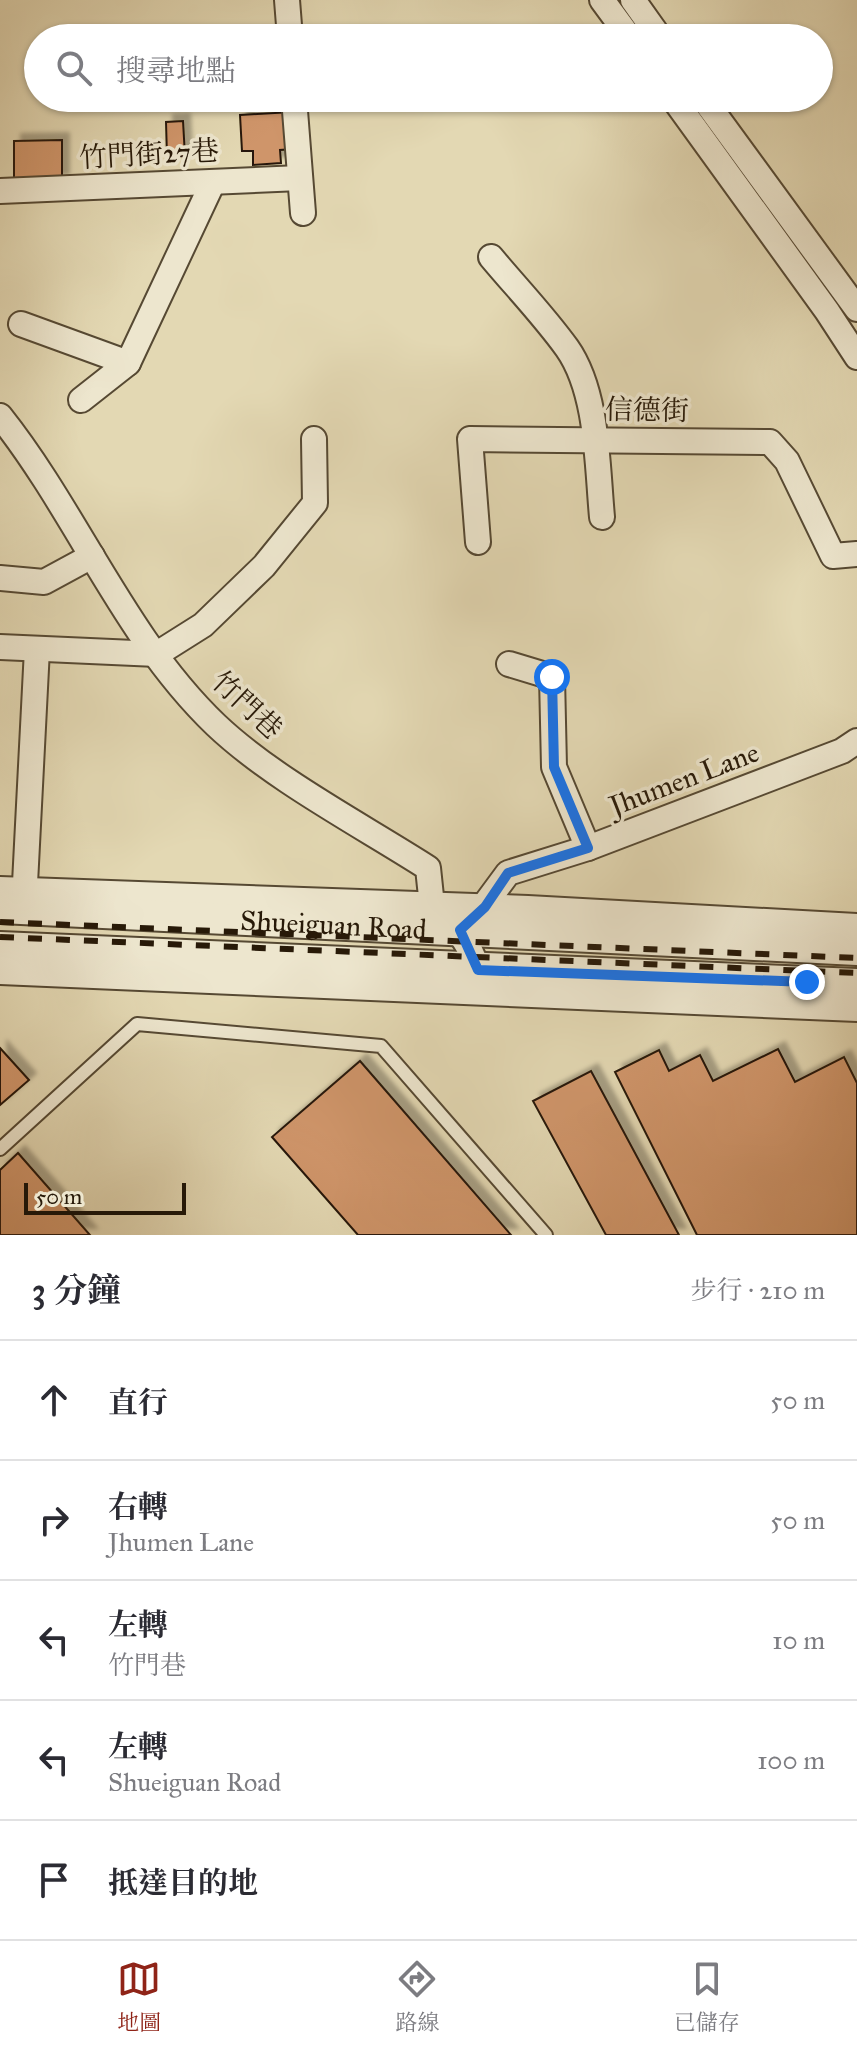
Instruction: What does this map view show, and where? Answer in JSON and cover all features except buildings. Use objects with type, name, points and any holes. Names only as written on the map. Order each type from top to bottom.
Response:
[{"type":"street","points":[[287,0],[289,24]]},
{"type":"street","points":[[602,0],[620,24]]},
{"type":"street","points":[[633,0],[650,24]]},
{"type":"street","points":[[295,112],[303,213]]},
{"type":"street","points":[[683,112],[857,357]]},
{"type":"street","points":[[713,112],[857,309]]},
{"type":"street","name":"竹門街27巷","points":[[0,191],[300,178]]},
{"type":"street","points":[[81,400],[128,363],[213,182]]},
{"type":"street","points":[[491,257],[568,350],[594,422],[602,517]]},
{"type":"street","points":[[21,324],[128,363]]},
{"type":"street","name":"竹門巷","points":[[0,416],[36,461],[92,556],[157,654],[216,725],[269,766],[428,868],[432,906]]},
{"type":"street","points":[[0,647],[157,654],[203,625],[264,566],[315,503],[314,439]]},
{"type":"street","name":"信德街","points":[[478,542],[470,439],[770,442],[787,461],[833,556],[857,554]]},
{"type":"street","points":[[0,578],[44,582],[92,556]]},
{"type":"street","points":[[16,902],[37,649]]},
{"type":"street","points":[[509,664],[552,677],[554,767],[588,848]]},
{"type":"street","name":"Jhumen Lane","points":[[460,930],[485,907],[508,873],[588,848],[842,751],[857,741]]},
{"type":"street","name":"Shueiguan Road","points":[[0,889],[16,902],[460,930],[857,950]]},
{"type":"street","name":"Shueiguan Road","points":[[16,902],[485,907],[857,926]]},
{"type":"street","points":[[432,906],[460,930],[480,981]]},
{"type":"street","name":"Shueiguan Road","points":[[0,947],[857,1009]]},
{"type":"street","name":"Shueiguan Road","points":[[0,972],[857,984]]},
{"type":"lane","points":[[0,1149],[137,1024],[381,1046],[546,1235]]},
{"type":"railway","points":[[0,922],[857,958]]},
{"type":"railway","points":[[0,937],[857,973]]},
{"type":"route","points":[[552,677],[554,767],[588,848],[508,873],[485,907],[460,930],[478,970],[807,982]]}]
